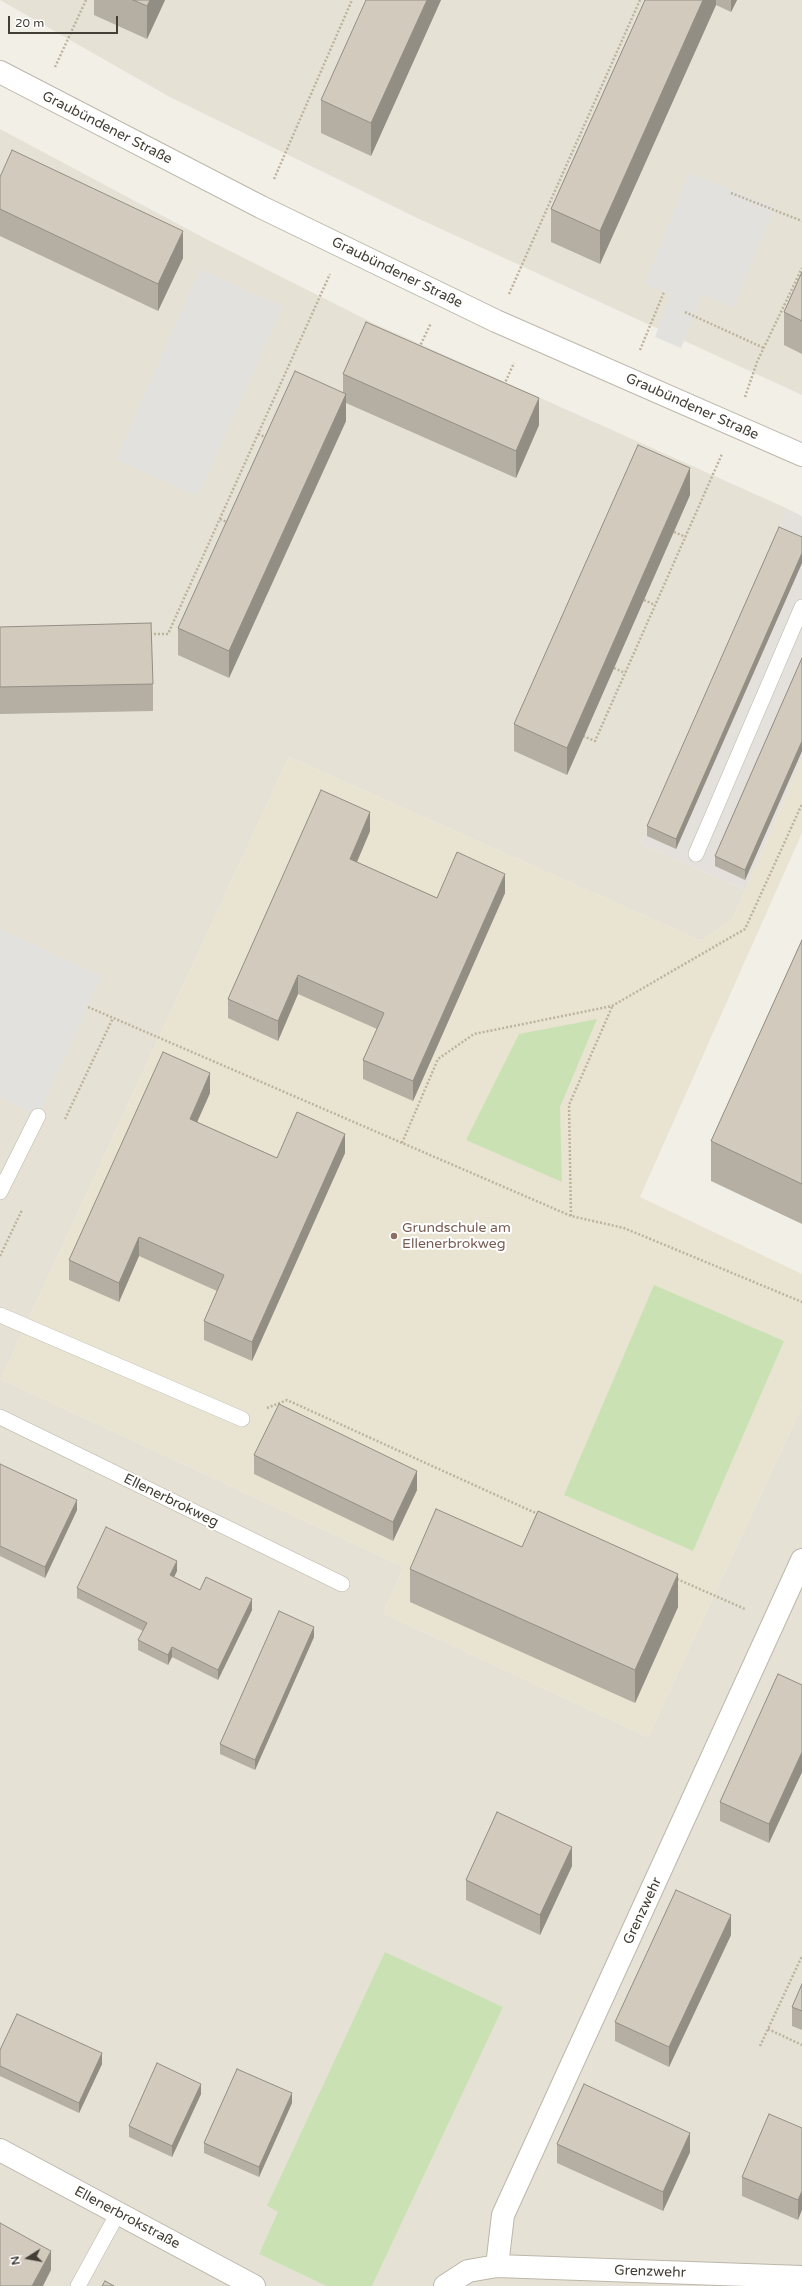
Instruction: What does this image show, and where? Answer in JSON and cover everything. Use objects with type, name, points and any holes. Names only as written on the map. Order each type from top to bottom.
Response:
[{"type":"street","name":"Graubündener Straße","points":[[0,72],[42,95],[261,206],[443,295],[527,334],[802,455]]},
{"type":"street","name":"Grenzwehr","points":[[497,2266],[503,2215],[802,1560]]},
{"type":"street","name":"Ellenerbrokstraße","points":[[0,2150],[254,2286]]},
{"type":"street","name":"Grenzwehr","points":[[445,2286],[468,2271],[497,2266],[802,2277]]},
{"type":"lane","points":[[696,854],[802,607]]},
{"type":"lane","points":[[0,1192],[38,1116]]},
{"type":"lane","points":[[0,1315],[242,1419]]},
{"type":"lane","name":"Ellenerbrokweg","points":[[0,1417],[342,1584]]},
{"type":"lane","points":[[78,2286],[118,2213]]},
{"type":"path","points":[[42,95],[86,0]]},
{"type":"path","points":[[261,206],[352,0]]},
{"type":"path","points":[[496,320],[522,269],[640,0]]},
{"type":"path","points":[[731,193],[802,221]]},
{"type":"path","points":[[144,634],[168,634],[342,246]]},
{"type":"path","points":[[584,736],[595,741],[735,426],[764,348],[802,268]]},
{"type":"path","points":[[629,379],[664,292]]},
{"type":"path","points":[[416,355],[443,295]]},
{"type":"path","points":[[685,312],[764,348]]},
{"type":"path","points":[[502,392],[527,334]]},
{"type":"path","points":[[258,434],[269,439]]},
{"type":"path","points":[[220,519],[231,524]]},
{"type":"path","points":[[674,532],[686,537]]},
{"type":"path","points":[[184,599],[189,601]]},
{"type":"path","points":[[644,600],[655,605]]},
{"type":"path","points":[[614,668],[625,673]]},
{"type":"path","points":[[402,1143],[438,1059],[474,1034],[612,1006],[745,929],[802,804]]},
{"type":"path","points":[[571,1216],[569,1106],[612,1006]]},
{"type":"path","points":[[88,1007],[571,1216],[624,1228],[802,1302]]},
{"type":"path","points":[[242,1419],[287,1400],[542,1517]]},
{"type":"path","points":[[670,1576],[775,1622]]},
{"type":"path","points":[[760,2046],[802,1956]]},
{"type":"path","points":[[768,2029],[802,2045]]},
{"type":"shaded area","points":[[0,0],[802,0],[802,395],[415,217],[168,96]]},
{"type":"shaded area","points":[[0,129],[206,239],[373,323],[786,508],[778,532],[641,844],[745,890],[732,920],[701,941],[289,757],[1,1379],[404,1567],[383,1613],[648,1737],[802,1406],[802,2286],[372,2286],[502,2007],[267,2206],[279,2212],[259,2254],[326,2286],[0,2286]]},
{"type":"shaded area","points":[[689,173],[775,207],[734,307],[703,295],[681,348],[655,337],[671,295],[645,284]]},
{"type":"shaded area","points":[[200,269],[283,306],[198,496],[116,460]]},
{"type":"shaded area","points":[[786,508],[802,516],[802,759],[745,890],[641,844],[778,532]]},
{"type":"shaded area","name":"Grundschule am Ellenerbrokweg","points":[[289,757],[701,941],[732,920],[802,759],[802,833],[640,1197],[802,1274],[802,1406],[648,1737],[383,1613],[404,1567],[1,1379]]},
{"type":"shaded area","points":[[0,929],[102,976],[38,1116],[0,1098]]},
{"type":"green space","points":[[597,1019],[560,1107],[562,1182],[466,1140],[519,1034]]},
{"type":"green space","points":[[654,1285],[784,1341],[693,1551],[564,1495]]},
{"type":"green space","points":[[385,1952],[503,2007],[372,2286],[326,2286],[259,2254],[278,2212],[267,2206]]},
{"type":"building","points":[[133,0],[150,0],[147,6]]},
{"type":"building","points":[[366,0],[427,0],[371,123],[321,100]]},
{"type":"building","points":[[645,0],[703,0],[600,231],[551,209]]},
{"type":"building","points":[[12,150],[183,231],[158,284],[0,209],[0,177]]},
{"type":"building","points":[[802,272],[802,321],[784,312]]},
{"type":"building","points":[[366,322],[539,398],[516,451],[343,374]]},
{"type":"building","points":[[295,371],[346,394],[229,651],[178,628]]},
{"type":"building","points":[[638,445],[690,468],[567,748],[514,724]]},
{"type":"building","points":[[779,527],[802,537],[802,553],[676,839],[647,826]]},
{"type":"building","points":[[151,623],[153,684],[0,687],[0,627]]},
{"type":"building","points":[[802,658],[802,741],[745,870],[715,856]]},
{"type":"building","points":[[321,790],[370,812],[350,859],[437,898],[457,852],[505,874],[413,1081],[363,1060],[384,1013],[298,975],[278,1021],[228,999]]},
{"type":"building","points":[[802,940],[802,1184],[711,1141]]},
{"type":"building","points":[[163,1052],[210,1073],[190,1119],[277,1158],[297,1112],[345,1134],[252,1342],[204,1321],[224,1275],[139,1237],[119,1283],[69,1260]]},
{"type":"building","points":[[279,1404],[417,1471],[393,1522],[254,1455]]},
{"type":"building","points":[[0,1464],[77,1500],[45,1567],[0,1546]]},
{"type":"building","points":[[436,1509],[522,1547],[538,1511],[678,1574],[635,1670],[410,1569]]},
{"type":"building","points":[[106,1527],[177,1561],[170,1575],[200,1590],[206,1577],[252,1599],[218,1670],[172,1647],[168,1655],[138,1640],[147,1623],[77,1588]]},
{"type":"building","points":[[279,1611],[314,1627],[255,1760],[220,1744]]},
{"type":"building","points":[[778,1674],[802,1685],[802,1752],[769,1824],[720,1802]]},
{"type":"building","points":[[497,1812],[572,1847],[540,1915],[466,1880]]},
{"type":"building","points":[[676,1890],[731,1915],[669,2047],[615,2022]]},
{"type":"building","points":[[802,1984],[802,2011],[792,2007]]},
{"type":"building","points":[[17,2014],[102,2053],[79,2103],[0,2066],[0,2050]]},
{"type":"building","points":[[157,2063],[201,2084],[172,2146],[129,2126]]},
{"type":"building","points":[[237,2069],[292,2093],[259,2167],[204,2143]]},
{"type":"building","points":[[584,2084],[690,2133],[663,2192],[557,2144]]},
{"type":"building","points":[[769,2114],[802,2128],[802,2191],[798,2200],[742,2177]]},
{"type":"building","points":[[0,2223],[51,2251],[32,2286],[0,2286]]},
{"type":"building","points":[[105,2281],[114,2286],[102,2286]]},
{"type":"place","name":"Grundschule am Ellenerbrokweg","points":[[394,1236]]}]
